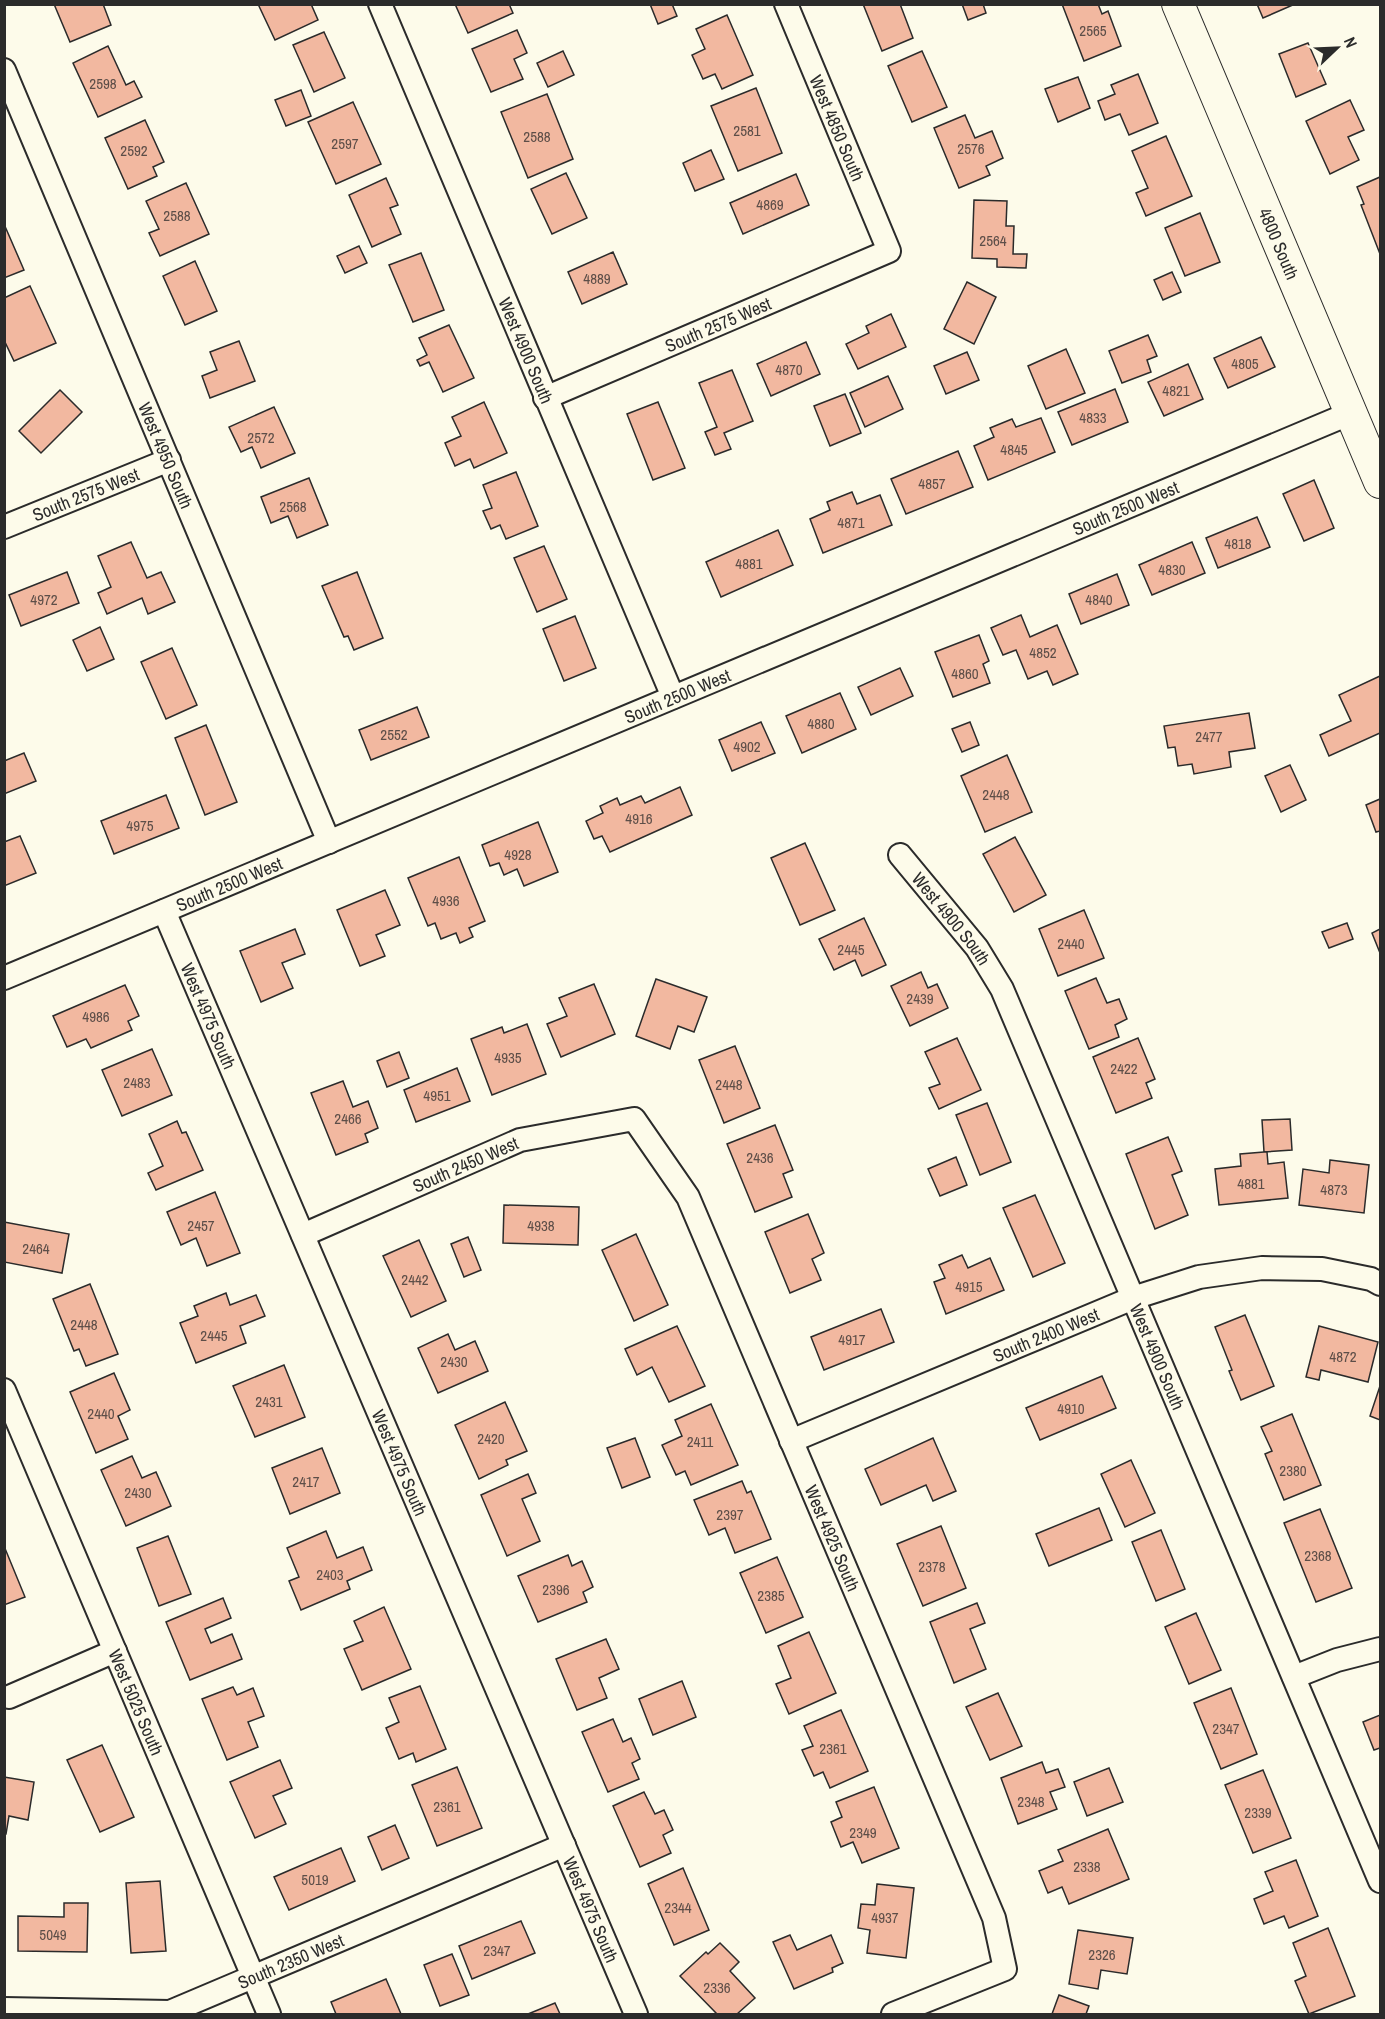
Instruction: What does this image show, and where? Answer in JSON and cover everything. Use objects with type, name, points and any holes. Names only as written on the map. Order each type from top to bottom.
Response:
[{"type":"main road","name":"4800 South","points":[[1178,4],[1380,482]]},
{"type":"street","name":"West 4900 South","points":[[380,4],[673,697]]},
{"type":"street","name":"West 4850 South","points":[[786,4],[889,251]]},
{"type":"street","name":"West 4950 South","points":[[4,70],[328,842]]},
{"type":"street","name":"South 2575 West","points":[[545,398],[889,251]]},
{"type":"street","name":"South 2500 West","points":[[4,978],[1351,413]]},
{"type":"street","name":"South 2575 West","points":[[4,527],[169,460]]},
{"type":"street","name":"West 4900 South","points":[[900,855],[977,948],[1002,989],[1380,1881]]},
{"type":"street","name":"West 4975 South","points":[[164,911],[636,2014]]},
{"type":"street","name":"South 2450 West","points":[[303,1235],[520,1140],[634,1119]]},
{"type":"street","name":"West 4925 South","points":[[634,1119],[688,1197],[994,1918],[1005,1969],[893,2014]]},
{"type":"street","name":"South 2400 West","points":[[791,1441],[1133,1298],[1199,1277],[1262,1268],[1322,1269],[1380,1284]]},
{"type":"street","name":"West 5025 South","points":[[4,1390],[269,2014]]},
{"type":"street","points":[[1294,1677],[1337,1660],[1380,1648]]},
{"type":"street","points":[[9,1697],[115,1651]]},
{"type":"street","name":"South 2350 West","points":[[4,2009],[170,2012],[564,1845]]},
{"type":"building","points":[[54,4],[103,4],[111,25],[70,42]]},
{"type":"building","points":[[258,4],[311,4],[318,20],[275,40]]},
{"type":"building","points":[[455,4],[509,4],[513,13],[468,33]]},
{"type":"building","points":[[650,4],[672,4],[677,16],[658,24]]},
{"type":"building","points":[[863,4],[900,4],[913,38],[882,51]]},
{"type":"building","points":[[962,4],[983,4],[986,13],[968,20]]},
{"type":"building","points":[[1062,4],[1098,4],[1102,14],[1108,11],[1121,46],[1084,61]]},
{"type":"building","points":[[1257,4],[1295,4],[1263,18]]},
{"type":"building","points":[[727,15],[753,75],[722,89],[715,74],[703,79],[692,55],[705,49],[696,29]]},
{"type":"building","points":[[517,30],[527,53],[514,59],[523,79],[491,92],[472,49]]},
{"type":"building","points":[[324,32],[345,78],[314,92],[293,45]]},
{"type":"building","points":[[1308,43],[1326,84],[1296,97],[1279,54]]},
{"type":"building","points":[[108,46],[126,85],[134,81],[142,97],[98,117],[73,63]]},
{"type":"building","points":[[563,51],[574,75],[548,87],[537,63]]},
{"type":"building","points":[[922,51],[947,107],[912,122],[888,66]]},
{"type":"building","points":[[1138,74],[1158,123],[1129,135],[1120,114],[1105,120],[1098,101],[1115,94],[1111,85]]},
{"type":"building","points":[[1078,77],[1090,108],[1058,122],[1045,89]]},
{"type":"building","points":[[756,88],[782,153],[738,171],[711,106]]},
{"type":"building","points":[[301,90],[311,116],[286,126],[275,100]]},
{"type":"building","points":[[547,94],[573,159],[528,178],[501,112]]},
{"type":"building","points":[[1350,100],[1364,130],[1348,137],[1359,160],[1330,174],[1306,121]]},
{"type":"building","points":[[353,102],[381,164],[336,184],[308,122]]},
{"type":"building","points":[[965,115],[975,138],[992,131],[1003,158],[986,166],[990,175],[959,188],[934,128]]},
{"type":"building","points":[[145,120],[164,162],[153,167],[157,176],[128,189],[105,138]]},
{"type":"building","points":[[1166,136],[1192,196],[1146,216],[1136,193],[1148,188],[1132,151]]},
{"type":"building","points":[[711,150],[724,179],[695,191],[683,163]]},
{"type":"building","points":[[566,173],[587,218],[552,234],[531,189]]},
{"type":"building","points":[[796,174],[809,205],[743,234],[730,203]]},
{"type":"building","points":[[1380,177],[1380,254],[1361,205],[1364,204],[1357,187]]},
{"type":"building","points":[[386,178],[398,205],[390,208],[401,234],[372,247],[349,195]]},
{"type":"building","points":[[186,183],[209,234],[160,256],[149,233],[159,229],[146,201]]},
{"type":"building","points":[[974,200],[1007,201],[1006,226],[1014,226],[1013,254],[1027,254],[1026,268],[997,267],[997,259],[972,258]]},
{"type":"building","points":[[1200,213],[1220,262],[1185,276],[1165,228]]},
{"type":"building","points":[[4,224],[24,270],[4,278]]},
{"type":"building","points":[[359,246],[367,263],[345,273],[337,256]]},
{"type":"building","points":[[613,252],[627,284],[582,304],[568,272]]},
{"type":"building","points":[[421,253],[444,310],[413,322],[389,265]]},
{"type":"building","points":[[195,261],[217,311],[185,325],[163,276]]},
{"type":"building","points":[[1172,272],[1181,292],[1163,300],[1154,280]]},
{"type":"building","points":[[967,282],[996,297],[974,344],[944,329]]},
{"type":"building","points":[[30,286],[56,343],[14,361],[4,340],[4,298]]},
{"type":"building","points":[[891,314],[906,347],[858,369],[846,344],[869,333],[866,326]]},
{"type":"building","points":[[449,325],[474,378],[443,392],[429,362],[420,366],[417,360],[427,355],[419,338]]},
{"type":"building","points":[[1148,335],[1157,356],[1147,360],[1151,372],[1122,383],[1109,351]]},
{"type":"building","points":[[1261,337],[1275,367],[1228,388],[1214,358]]},
{"type":"building","points":[[239,341],[255,381],[210,398],[202,376],[217,370],[210,352]]},
{"type":"building","points":[[806,342],[820,374],[771,396],[757,364]]},
{"type":"building","points":[[1066,349],[1085,393],[1046,409],[1028,366]]},
{"type":"building","points":[[967,352],[979,380],[946,394],[934,366]]},
{"type":"building","points":[[1188,364],[1203,399],[1164,416],[1148,382]]},
{"type":"building","points":[[732,370],[753,421],[724,433],[731,449],[715,455],[705,432],[717,427],[699,383]]},
{"type":"building","points":[[888,376],[903,409],[865,427],[850,393]]},
{"type":"building","points":[[1115,389],[1128,422],[1072,445],[1058,412]]},
{"type":"building","points":[[60,390],[82,412],[41,453],[19,431]]},
{"type":"building","points":[[845,394],[861,433],[830,446],[814,406]]},
{"type":"building","points":[[484,402],[507,453],[474,468],[470,459],[455,466],[445,443],[461,436],[452,417]]},
{"type":"building","points":[[658,402],[685,468],[653,480],[627,414]]},
{"type":"building","points":[[274,407],[295,453],[261,468],[252,447],[241,452],[229,427]]},
{"type":"building","points":[[1041,418],[1055,452],[988,480],[974,446],[994,437],[990,428],[1012,419],[1016,427]]},
{"type":"building","points":[[958,451],[973,487],[906,514],[891,479]]},
{"type":"building","points":[[516,472],[538,526],[506,539],[500,525],[491,529],[483,511],[492,508],[483,485]]},
{"type":"building","points":[[309,478],[328,525],[297,538],[288,516],[271,523],[261,497]]},
{"type":"building","points":[[1314,480],[1334,528],[1304,541],[1283,494]]},
{"type":"building","points":[[852,492],[857,504],[880,495],[892,525],[823,553],[810,519],[830,510],[827,502]]},
{"type":"building","points":[[1257,517],[1270,547],[1218,568],[1206,538]]},
{"type":"building","points":[[778,530],[793,565],[721,597],[706,562]]},
{"type":"building","points":[[131,542],[147,578],[161,572],[175,602],[148,614],[142,598],[107,614],[98,593],[111,587],[98,556]]},
{"type":"building","points":[[1192,542],[1205,573],[1152,595],[1139,565]]},
{"type":"building","points":[[544,546],[567,599],[537,612],[514,558]]},
{"type":"building","points":[[67,572],[79,603],[21,626],[9,595]]},
{"type":"building","points":[[357,572],[383,638],[354,650],[348,636],[344,637],[322,586]]},
{"type":"building","points":[[1117,574],[1129,605],[1081,624],[1069,594]]},
{"type":"building","points":[[1021,615],[1030,637],[1057,625],[1078,674],[1053,685],[1047,671],[1028,679],[1016,650],[1003,655],[991,628]]},
{"type":"building","points":[[575,616],[596,668],[564,681],[543,629]]},
{"type":"building","points":[[100,627],[114,659],[87,671],[73,640]]},
{"type":"building","points":[[979,635],[989,661],[983,664],[990,683],[953,697],[935,652]]},
{"type":"building","points":[[172,648],[197,705],[166,719],[141,662]]},
{"type":"building","points":[[900,668],[913,696],[871,715],[858,687]]},
{"type":"building","points":[[1380,676],[1380,733],[1329,756],[1320,735],[1351,721],[1339,695]]},
{"type":"building","points":[[840,693],[856,729],[802,753],[786,716]]},
{"type":"building","points":[[417,707],[429,737],[371,760],[359,730]]},
{"type":"building","points":[[1249,713],[1255,748],[1229,752],[1231,767],[1194,774],[1192,764],[1178,766],[1175,747],[1168,748],[1164,726]]},
{"type":"building","points":[[761,722],[775,753],[732,771],[719,740]]},
{"type":"building","points":[[970,722],[979,745],[962,752],[952,729]]},
{"type":"building","points":[[206,725],[237,802],[205,815],[175,738]]},
{"type":"building","points":[[24,753],[36,781],[4,794],[4,761]]},
{"type":"building","points":[[1007,755],[1032,812],[985,832],[961,776]]},
{"type":"building","points":[[1290,765],[1306,800],[1281,812],[1265,776]]},
{"type":"building","points":[[680,787],[692,815],[610,852],[602,836],[594,839],[586,821],[603,813],[600,806],[617,798],[620,805],[641,796],[645,803]]},
{"type":"building","points":[[166,795],[179,828],[114,854],[101,821]]},
{"type":"building","points":[[1380,799],[1380,831],[1376,832],[1366,805]]},
{"type":"building","points":[[538,822],[558,872],[524,886],[517,869],[504,875],[499,863],[490,866],[482,845]]},
{"type":"building","points":[[20,836],[36,873],[4,886],[4,842]]},
{"type":"building","points":[[1015,837],[1046,895],[1014,912],[983,854]]},
{"type":"building","points":[[805,843],[835,910],[800,925],[771,858]]},
{"type":"building","points":[[459,857],[485,921],[469,928],[473,937],[460,943],[456,933],[441,939],[435,923],[428,926],[408,878]]},
{"type":"building","points":[[385,890],[400,925],[376,935],[385,956],[360,966],[337,910]]},
{"type":"building","points":[[1084,910],[1104,958],[1058,976],[1039,929]]},
{"type":"building","points":[[864,918],[886,965],[862,976],[855,960],[834,970],[819,939]]},
{"type":"building","points":[[1347,923],[1353,939],[1329,948],[1322,932]]},
{"type":"building","points":[[295,929],[305,954],[282,963],[293,988],[261,1002],[240,951]]},
{"type":"building","points":[[1380,929],[1380,953],[1372,933]]},
{"type":"building","points":[[921,972],[928,988],[937,984],[948,1008],[910,1026],[891,986]]},
{"type":"building","points":[[1096,978],[1107,1003],[1119,999],[1127,1019],[1115,1025],[1119,1037],[1089,1049],[1065,991]]},
{"type":"building","points":[[656,979],[707,997],[694,1032],[678,1026],[670,1049],[636,1036]]},
{"type":"building","points":[[594,984],[615,1034],[561,1057],[547,1024],[567,1016],[559,998]]},
{"type":"building","points":[[125,985],[139,1016],[128,1021],[132,1030],[91,1048],[86,1039],[67,1047],[53,1016]]},
{"type":"building","points":[[527,1024],[546,1074],[492,1095],[471,1039],[502,1027],[504,1033]]},
{"type":"building","points":[[957,1038],[981,1090],[939,1109],[929,1088],[940,1084],[925,1052]]},
{"type":"building","points":[[1138,1038],[1155,1079],[1146,1083],[1152,1098],[1116,1113],[1093,1057]]},
{"type":"building","points":[[735,1046],[760,1108],[724,1123],[699,1060]]},
{"type":"building","points":[[152,1049],[172,1095],[122,1116],[102,1070]]},
{"type":"building","points":[[399,1052],[409,1078],[387,1087],[377,1061]]},
{"type":"building","points":[[457,1068],[470,1101],[416,1122],[404,1090]]},
{"type":"building","points":[[343,1081],[353,1107],[368,1101],[378,1128],[365,1134],[368,1142],[336,1155],[311,1093]]},
{"type":"building","points":[[987,1103],[1011,1162],[980,1175],[956,1115]]},
{"type":"building","points":[[1290,1119],[1292,1150],[1264,1152],[1262,1120]]},
{"type":"building","points":[[177,1121],[182,1133],[186,1132],[203,1170],[156,1190],[148,1173],[163,1166],[149,1134]]},
{"type":"building","points":[[775,1125],[793,1170],[783,1174],[792,1197],[755,1212],[727,1144]]},
{"type":"building","points":[[1168,1137],[1182,1171],[1172,1175],[1188,1215],[1155,1229],[1126,1154]]},
{"type":"building","points":[[1267,1152],[1268,1164],[1284,1162],[1288,1198],[1219,1205],[1215,1169],[1241,1166],[1240,1154]]},
{"type":"building","points":[[956,1157],[967,1185],[940,1196],[928,1169]]},
{"type":"building","points":[[1330,1160],[1369,1165],[1364,1213],[1299,1205],[1303,1169],[1329,1173]]},
{"type":"building","points":[[215,1192],[240,1253],[207,1266],[196,1238],[181,1245],[167,1212]]},
{"type":"building","points":[[1035,1195],[1065,1263],[1033,1277],[1003,1208]]},
{"type":"building","points":[[504,1205],[579,1207],[578,1245],[503,1243]]},
{"type":"building","points":[[808,1214],[824,1253],[812,1259],[821,1280],[790,1293],[765,1232]]},
{"type":"building","points":[[4,1222],[69,1234],[62,1273],[4,1262]]},
{"type":"building","points":[[636,1234],[668,1305],[634,1321],[602,1250]]},
{"type":"building","points":[[468,1237],[481,1270],[464,1277],[451,1244]]},
{"type":"building","points":[[419,1240],[446,1301],[411,1317],[383,1256]]},
{"type":"building","points":[[962,1255],[968,1268],[990,1258],[1004,1290],[946,1314],[934,1282],[945,1278],[939,1265]]},
{"type":"building","points":[[90,1284],[118,1354],[86,1366],[79,1349],[74,1351],[53,1299]]},
{"type":"building","points":[[226,1293],[230,1305],[256,1295],[265,1316],[240,1326],[246,1343],[196,1363],[180,1323],[198,1316],[194,1306]]},
{"type":"building","points":[[881,1309],[894,1342],[824,1370],[811,1337]]},
{"type":"building","points":[[1245,1315],[1274,1386],[1241,1400],[1215,1327]]},
{"type":"building","points":[[677,1326],[705,1386],[669,1402],[652,1367],[637,1375],[625,1349]]},
{"type":"building","points":[[1319,1326],[1378,1342],[1368,1382],[1321,1370],[1319,1380],[1306,1377]]},
{"type":"building","points":[[448,1334],[455,1350],[475,1341],[488,1371],[438,1393],[418,1348]]},
{"type":"building","points":[[284,1365],[305,1417],[255,1437],[233,1386]]},
{"type":"building","points":[[114,1373],[130,1410],[118,1416],[128,1439],[96,1453],[70,1392]]},
{"type":"building","points":[[1102,1376],[1116,1408],[1040,1440],[1026,1408]]},
{"type":"building","points":[[1380,1386],[1380,1420],[1370,1416]]},
{"type":"building","points":[[505,1402],[527,1451],[506,1460],[508,1465],[479,1479],[455,1425]]},
{"type":"building","points":[[711,1404],[738,1465],[691,1485],[685,1471],[676,1475],[662,1445],[682,1436],[675,1420]]},
{"type":"building","points":[[1292,1414],[1321,1485],[1284,1500],[1265,1454],[1272,1451],[1261,1427]]},
{"type":"building","points":[[635,1438],[650,1477],[622,1488],[607,1448]]},
{"type":"building","points":[[933,1438],[956,1491],[933,1501],[926,1485],[881,1505],[865,1469]]},
{"type":"building","points":[[322,1448],[340,1493],[290,1514],[272,1468]]},
{"type":"building","points":[[132,1456],[142,1478],[156,1472],[171,1506],[126,1526],[101,1470]]},
{"type":"building","points":[[1131,1460],[1155,1513],[1125,1527],[1101,1474]]},
{"type":"building","points":[[528,1474],[536,1493],[522,1499],[540,1541],[507,1556],[481,1495]]},
{"type":"building","points":[[742,1481],[747,1493],[751,1491],[771,1539],[735,1553],[725,1528],[709,1535],[694,1500]]},
{"type":"building","points":[[1099,1508],[1112,1540],[1049,1566],[1036,1534]]},
{"type":"building","points":[[1320,1509],[1352,1588],[1316,1602],[1284,1523]]},
{"type":"building","points":[[941,1526],[966,1588],[923,1606],[897,1544]]},
{"type":"building","points":[[1161,1530],[1185,1589],[1156,1601],[1132,1542]]},
{"type":"building","points":[[326,1531],[337,1558],[363,1547],[372,1570],[347,1581],[350,1589],[301,1610],[289,1581],[299,1577],[287,1548]]},
{"type":"building","points":[[168,1536],[191,1594],[159,1606],[137,1548]]},
{"type":"building","points":[[4,1546],[25,1597],[4,1605]]},
{"type":"building","points":[[568,1555],[572,1566],[582,1561],[593,1587],[583,1592],[587,1602],[538,1622],[518,1576]]},
{"type":"building","points":[[777,1557],[803,1617],[766,1633],[740,1573]]},
{"type":"building","points":[[223,1598],[231,1618],[205,1629],[211,1643],[232,1634],[242,1659],[190,1680],[166,1622]]},
{"type":"building","points":[[977,1603],[985,1623],[970,1629],[986,1669],[954,1683],[930,1622]]},
{"type":"building","points":[[384,1607],[411,1669],[362,1690],[344,1649],[363,1641],[354,1621]]},
{"type":"building","points":[[1196,1613],[1221,1670],[1189,1684],[1165,1627]]},
{"type":"building","points":[[809,1632],[836,1693],[789,1714],[776,1684],[791,1678],[778,1646]]},
{"type":"building","points":[[606,1639],[619,1669],[599,1678],[607,1698],[577,1710],[556,1659]]},
{"type":"building","points":[[682,1681],[696,1717],[653,1735],[639,1699]]},
{"type":"building","points":[[420,1686],[446,1749],[416,1762],[413,1753],[399,1759],[386,1728],[399,1722],[389,1698]]},
{"type":"building","points":[[233,1687],[237,1695],[253,1688],[264,1716],[248,1722],[258,1747],[227,1760],[202,1699]]},
{"type":"building","points":[[1231,1688],[1257,1754],[1221,1769],[1194,1703]]},
{"type":"building","points":[[998,1693],[1022,1746],[990,1760],[966,1707]]},
{"type":"building","points":[[841,1710],[868,1771],[830,1788],[823,1772],[814,1776],[802,1750],[813,1746],[804,1726]]},
{"type":"building","points":[[1380,1715],[1380,1748],[1374,1750],[1363,1722]]},
{"type":"building","points":[[613,1719],[623,1742],[631,1738],[640,1759],[632,1763],[639,1779],[608,1792],[582,1732]]},
{"type":"building","points":[[102,1745],[134,1817],[100,1832],[67,1760]]},
{"type":"building","points":[[280,1760],[292,1788],[273,1796],[286,1824],[255,1838],[230,1782]]},
{"type":"building","points":[[1042,1762],[1046,1773],[1058,1769],[1065,1787],[1050,1792],[1057,1809],[1018,1824],[1001,1778]]},
{"type":"building","points":[[457,1767],[482,1828],[437,1846],[412,1785]]},
{"type":"building","points":[[1109,1768],[1123,1802],[1087,1816],[1074,1782]]},
{"type":"building","points":[[1263,1770],[1291,1838],[1253,1853],[1225,1785]]},
{"type":"building","points":[[4,1777],[34,1782],[28,1820],[9,1816],[6,1834],[4,1834]]},
{"type":"building","points":[[874,1787],[899,1848],[862,1863],[853,1842],[841,1847],[831,1822],[842,1817],[836,1802]]},
{"type":"building","points":[[644,1792],[655,1814],[664,1810],[673,1830],[663,1835],[671,1853],[640,1867],[613,1806]]},
{"type":"building","points":[[395,1825],[409,1858],[382,1870],[368,1837]]},
{"type":"building","points":[[1108,1829],[1129,1879],[1069,1904],[1062,1887],[1048,1893],[1039,1871],[1063,1861],[1058,1850]]},
{"type":"building","points":[[341,1848],[355,1881],[289,1910],[274,1877]]},
{"type":"building","points":[[1296,1860],[1318,1916],[1289,1928],[1284,1916],[1264,1924],[1254,1899],[1273,1891],[1265,1872]]},
{"type":"building","points":[[683,1868],[709,1930],[674,1945],[648,1884]]},
{"type":"building","points":[[160,1881],[166,1951],[131,1953],[126,1883]]},
{"type":"building","points":[[877,1884],[914,1888],[906,1958],[867,1953],[870,1930],[858,1928],[861,1904],[875,1905]]},
{"type":"building","points":[[64,1903],[88,1903],[87,1952],[18,1951],[18,1916],[64,1917]]},
{"type":"building","points":[[521,1921],[535,1953],[472,1979],[459,1946]]},
{"type":"building","points":[[1328,1928],[1355,1996],[1309,2014],[1295,1981],[1306,1976],[1293,1943]]},
{"type":"building","points":[[1078,1930],[1133,1938],[1127,1974],[1101,1970],[1098,1989],[1069,1984]]},
{"type":"building","points":[[790,1935],[797,1950],[831,1935],[843,1963],[832,1968],[833,1972],[794,1989],[773,1942]]},
{"type":"building","points":[[720,1943],[739,1962],[730,1971],[755,1998],[737,2014],[717,2014],[680,1976],[706,1952],[708,1954]]},
{"type":"building","points":[[452,1954],[469,1995],[440,2006],[424,1965]]},
{"type":"building","points":[[386,1979],[401,2014],[336,2014],[331,2002]]},
{"type":"building","points":[[1059,1995],[1089,2006],[1086,2014],[1052,2014]]},
{"type":"building","points":[[555,2003],[560,2014],[528,2014]]}]
